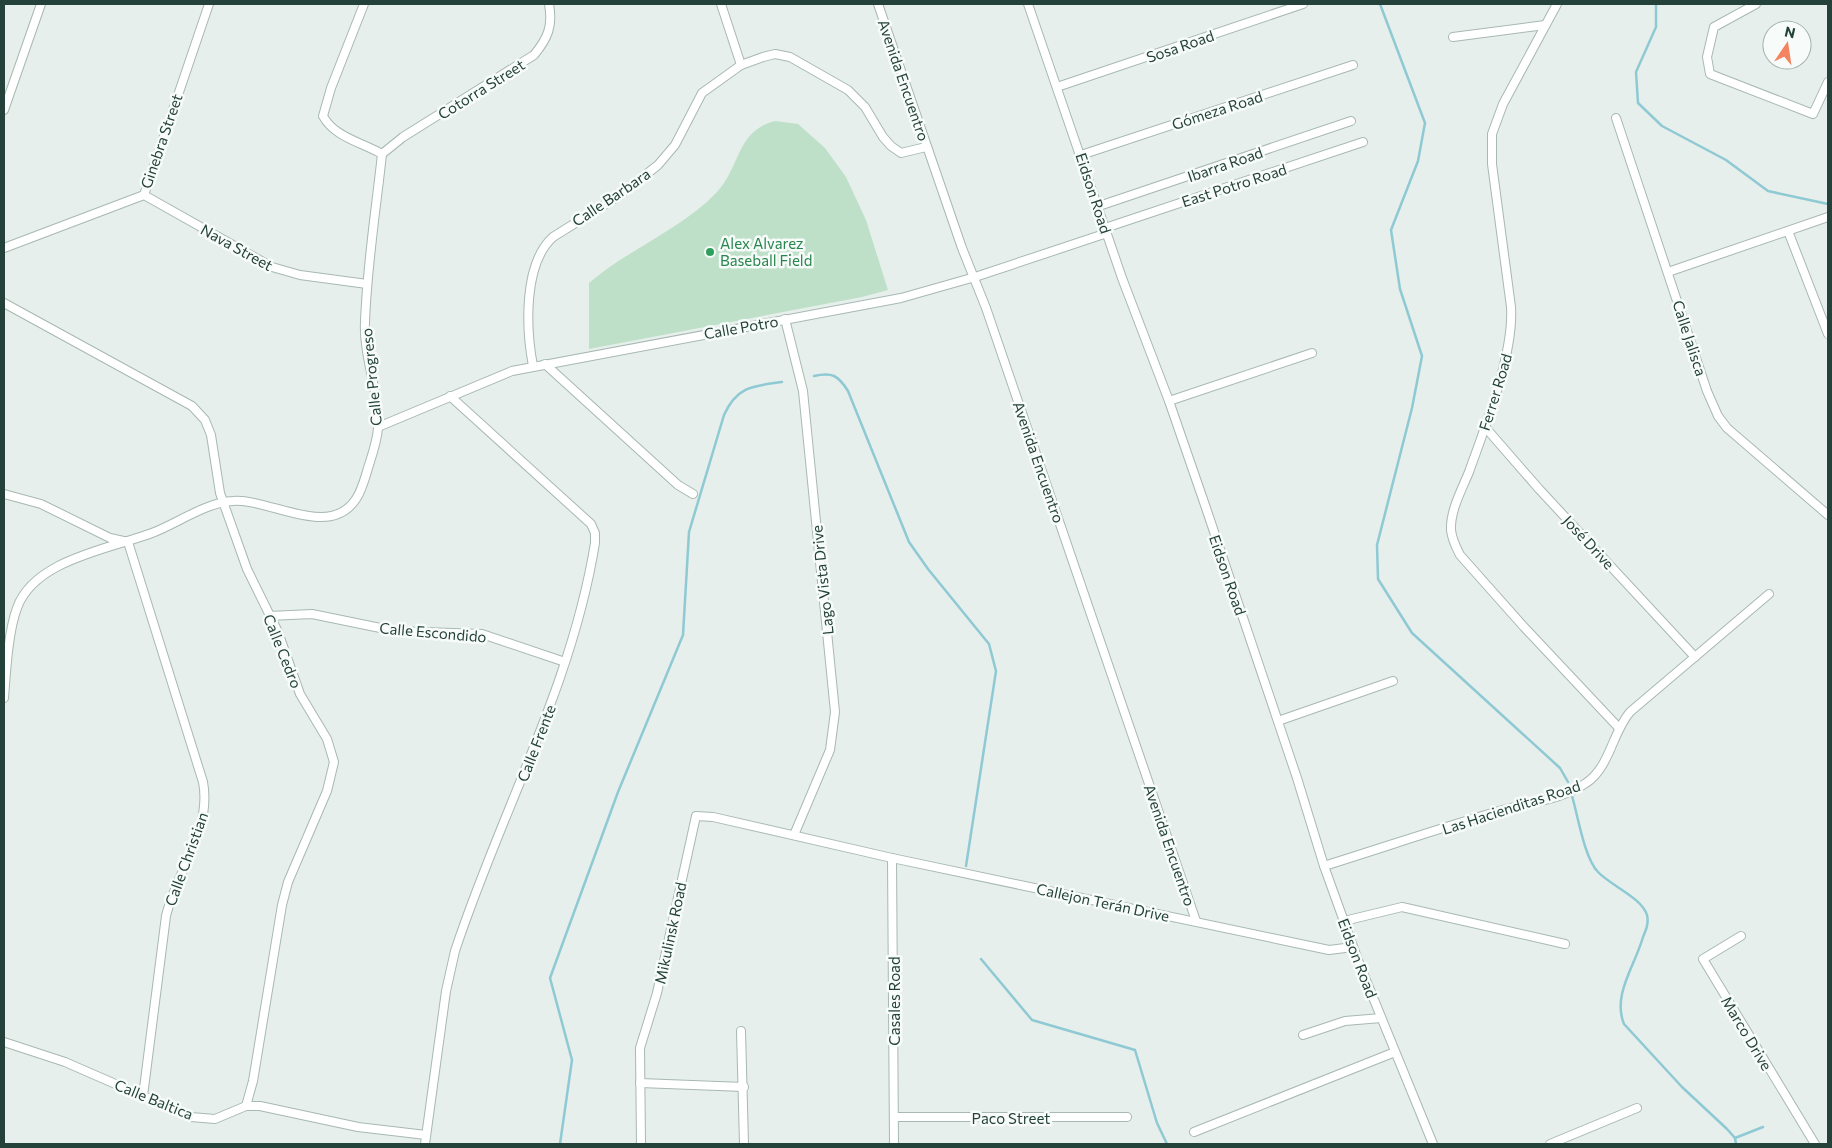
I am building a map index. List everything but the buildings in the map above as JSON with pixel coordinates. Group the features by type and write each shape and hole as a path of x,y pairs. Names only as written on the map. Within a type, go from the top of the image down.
{"street":[{"path":"4,110 41,4"},
{"name":"Ginebra Street","path":"4,248 144,195 209,4"},
{"path":"364,4 331,88 324,116 327,123 341,133 382,154"},
{"name":"Cotorra Street","path":"382,154 403,137 534,55 544,43 550,31 552,17 550,4"},
{"path":"721,4 742,66"},
{"name":"Avenida Encuentro","path":"878,4 926,147 962,248 975,277 1196,922"},
{"name":"Eidson Road","path":"1028,4 1106,230 1169,401 1278,721 1324,866 1353,947 1433,1144"},
{"name":"Sosa Road","path":"1057,87 1303,4"},
{"name":"Ferrer Road","path":"1557,4 1503,104 1492,134 1492,164 1511,307 1512,328 1485,427 1454,514 1451,529 1454,543 1460,555 1619,728"},
{"path":"1756,4 1714,27 1707,57 1710,74 1812,114 1828,82"},
{"path":"1453,37 1544,25"},
{"name":"Calle Barbara","path":"534,366 529,343 528,315 536,262 544,245 553,236 620,195 658,165 675,145 702,93 742,66 776,54 790,57 848,90 865,107 891,146 901,153 926,147"},
{"name":"Gómeza Road","path":"1081,154 1353,65"},
{"name":"Calle Jalisca","path":"1616,118 1718,416 1736,437 1828,515"},
{"name":"Ibarra Road","path":"1099,206 1351,121"},
{"name":"East Potro Road","path":"1106,230 1363,142"},
{"name":"Calle Progreso","path":"4,698 16,609 30,586 49,570 61,564 128,542 223,503 246,500 314,517 334,515 344,511 356,500 375,447 378,427 364,325 382,154"},
{"name":"Nava Street","path":"144,195 272,267 300,275 367,284"},
{"path":"1668,272 1828,218"},
{"name":"Calle Potro","path":"378,427 512,371 901,298 975,277 1106,230"},
{"path":"1788,231 1828,334"},
{"name":"Calle Cedro","path":"4,303 200,412 206,420 211,435 216,478 247,569 285,649 300,694 327,739 334,762 327,792 288,882 282,905 260,1044 246,1106"},
{"name":"Lago Vista Drive","path":"785,319 802,391 835,712 830,750 794,835"},
{"path":"1169,401 1312,353"},
{"path":"545,364 678,485 694,494"},
{"name":"Calle Frente","path":"425,1144 446,990 455,951 521,785 565,662 579,616 594,553 595,533 584,517 450,396"},
{"name":"José Drive","path":"1485,427 1539,489 1695,657"},
{"path":"4,494 41,504 110,538 128,542"},
{"name":"Calle Christian","path":"128,542 199,770 206,801 203,820 174,888 166,916 143,1096"},
{"name":"Las Hacienditas Road","path":"1324,866 1579,787 1596,774 1619,728 1630,712 1769,594"},
{"name":"Calle Escondido","path":"269,616 312,614 395,631 482,634 565,662"},
{"path":"1278,721 1393,681"},
{"name":"Callejon Terán Drive","path":"696,816 713,817 892,858 1329,950 1353,947"},
{"name":"Mikulinsk Road","path":"641,1144 640,1048 657,993 696,816"},
{"name":"Casales Road","path":"892,858 894,1144"},
{"path":"1344,921 1402,907 1565,944"},
{"name":"Marco Drive","path":"1741,936 1703,959 1815,1144"},
{"path":"1303,1035 1345,1021 1381,1018"},
{"path":"741,1031 744,1087 744,1144"},
{"name":"Calle Baltica","path":"4,1042 65,1062 191,1117 215,1119 246,1106 269,1108 358,1127 426,1135"},
{"path":"1194,1132 1395,1052"},
{"path":"640,1083 744,1087"},
{"path":"1550,1144 1637,1108"},
{"name":"Paco Street","path":"894,1118 1127,1117"}],"green space":[{"path":"775,121 798,124 825,148 846,177 866,220 888,290 862,297 589,349 589,283 620,260 671,229 703,205 725,182 746,141 762,126"}],"waterway":[{"path":"1380,4 1425,123 1418,161 1391,230 1400,289 1422,356 1412,408 1377,545 1378,579 1412,633 1560,768 1568,782"},
{"path":"1656,4 1656,27 1636,72 1638,103 1662,126 1726,160 1768,191 1828,204"},
{"path":"814,376 826,374 834,376 841,381 848,391 909,542 928,569 989,644 996,671 966,866"},
{"path":"560,1144 572,1060 550,978 618,792 683,635 689,532 724,415 734,398 747,389 782,382"},
{"path":"1572,796 1585,847 1593,865 1603,877 1639,903 1647,915 1646,929 1623,991 1621,1013 1624,1024 1682,1087 1727,1129 1735,1138 1736,1144"},
{"path":"981,959 1032,1020 1135,1050 1157,1123 1167,1144"},
{"path":"1735,1138 1763,1127"}],"place":[{"name":"Alex Alvarez Baseball Field","path":"710,252"}]}
